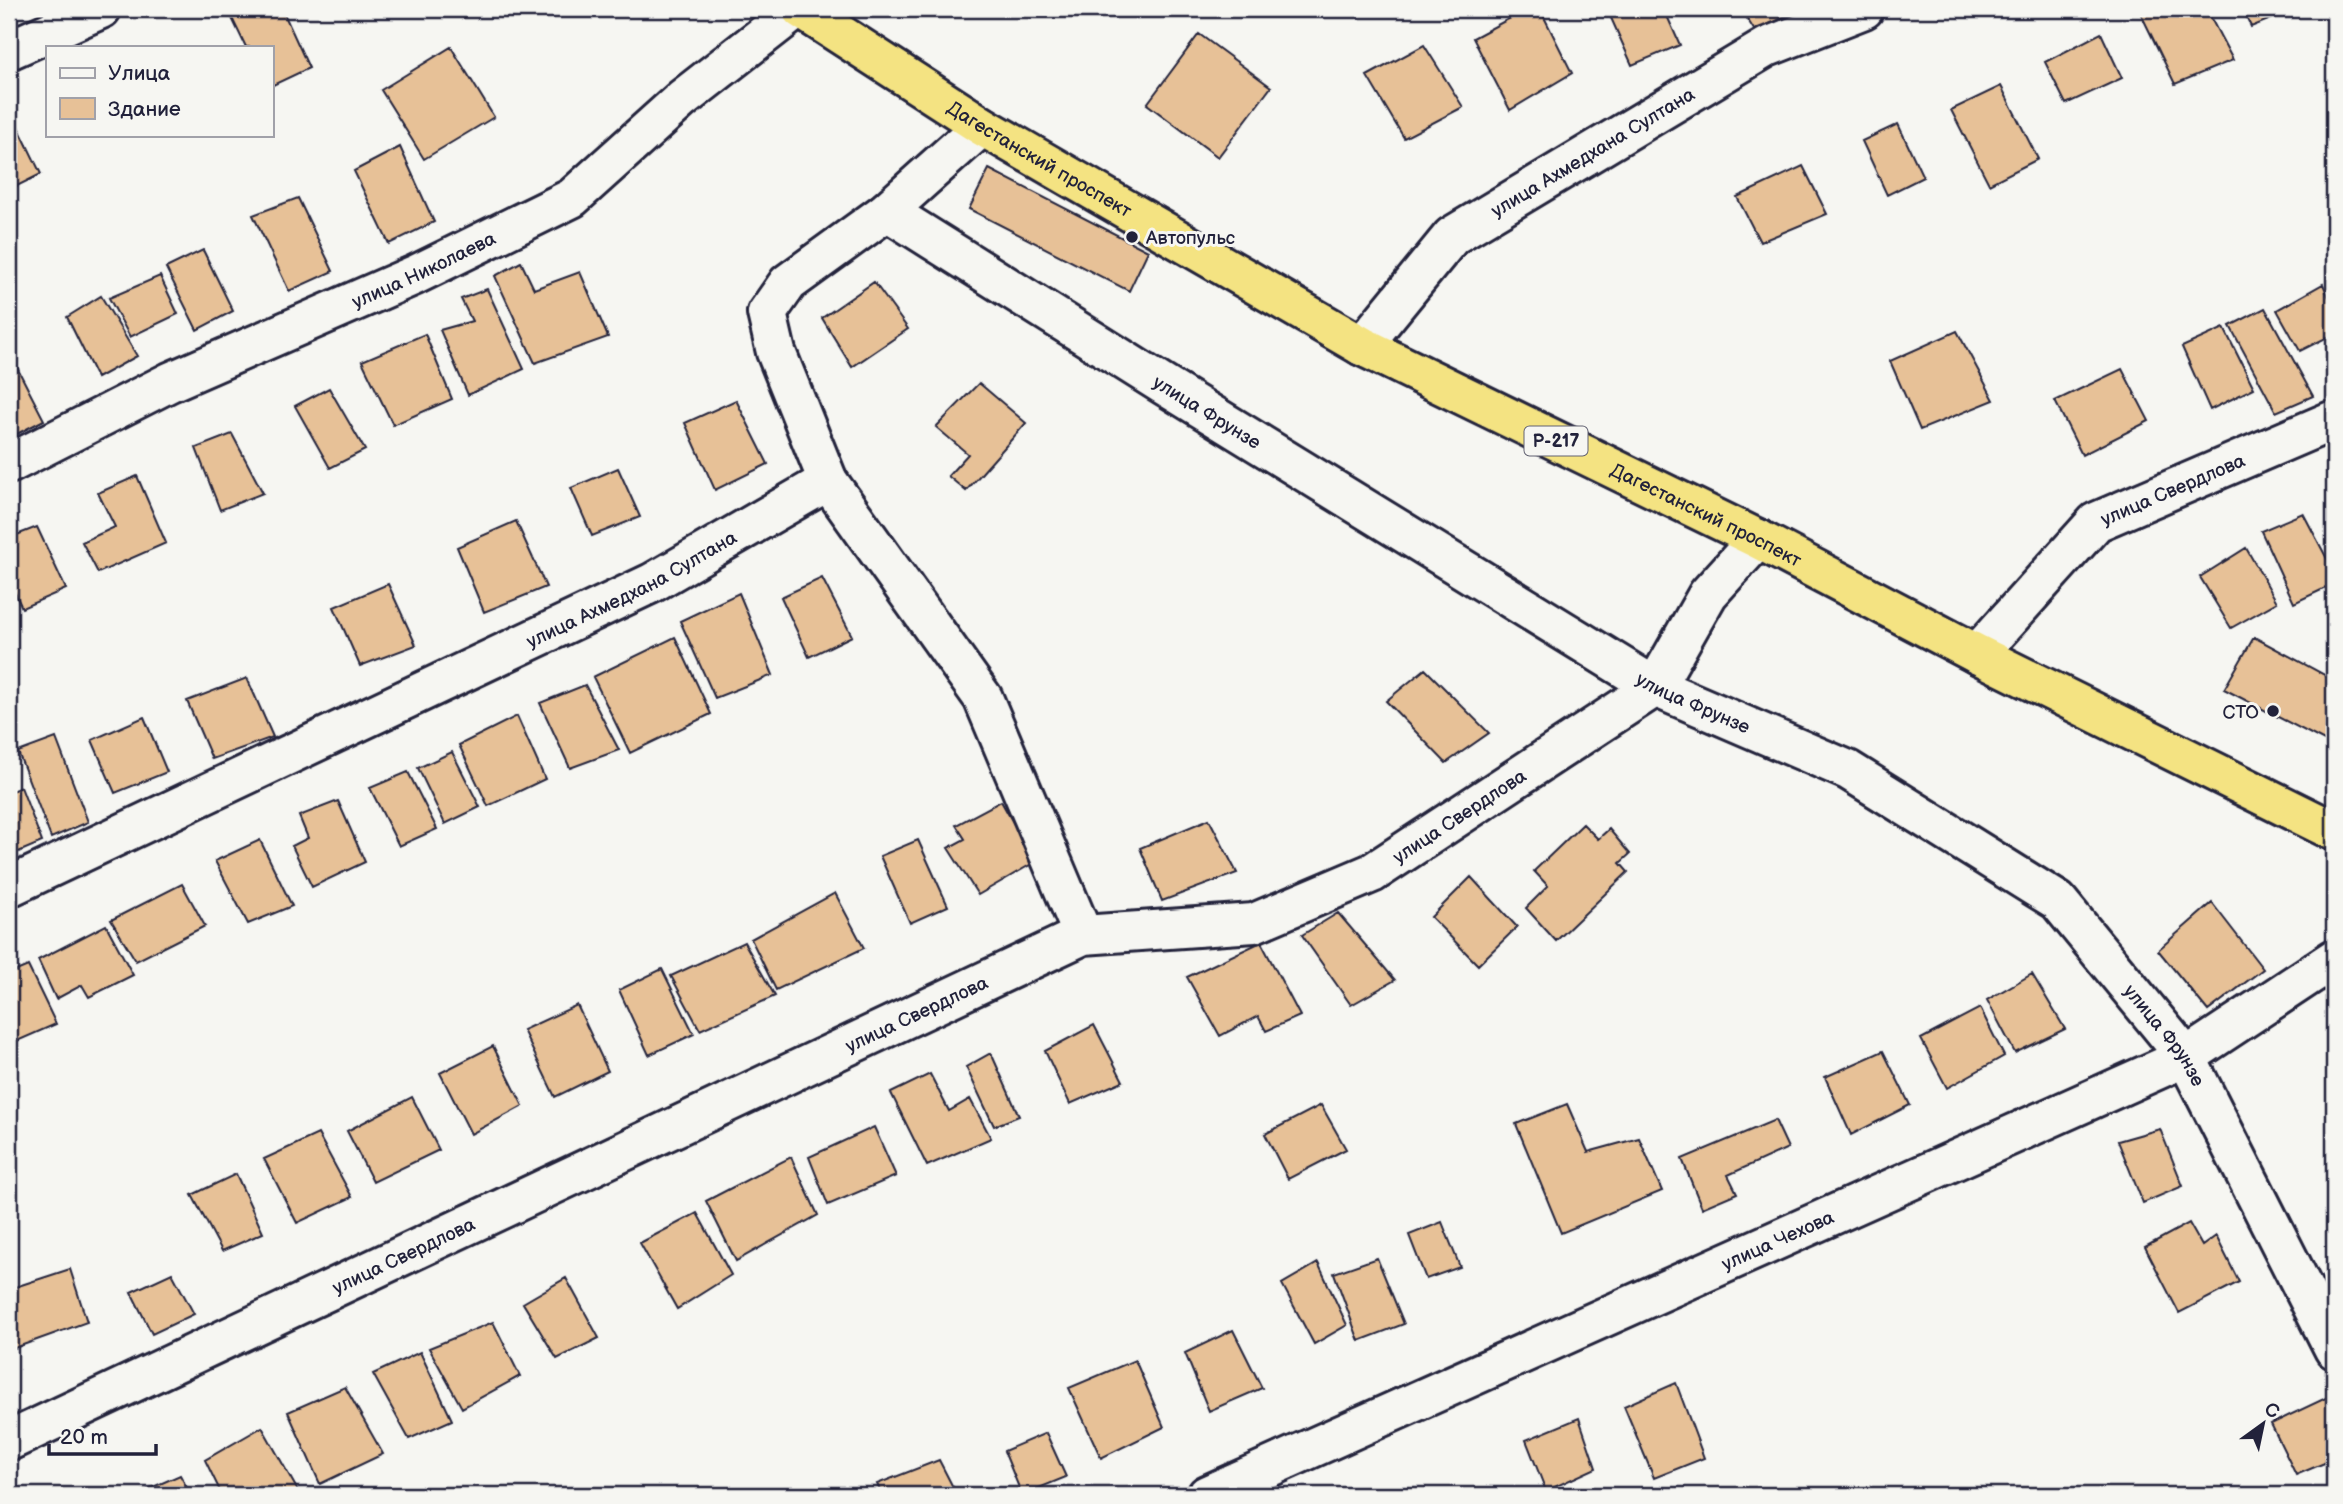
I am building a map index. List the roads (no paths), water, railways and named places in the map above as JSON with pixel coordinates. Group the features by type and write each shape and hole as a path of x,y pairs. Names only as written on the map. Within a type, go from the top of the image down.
{"highway":[{"name":"Дагестанский проспект","path":"799,9 982,126 1362,346 1758,539 1977,654 2334,831"}],"street":[{"path":"9,50 101,9"},
{"name":"улица Николаева","path":"9,464 170,382 415,275 572,198 682,99 799,9"},
{"name":"улица Ахмедхана Султана","path":"1362,346 1452,236 1767,47 1864,9"},
{"path":"982,126 887,211 788,283 767,313 776,352 828,481 983,698 1083,935"},
{"name":"улица Фрунзе","path":"887,211 1150,377 1655,687 1848,770 2058,901 2186,1057 2334,1349"},
{"name":"улица Свердлова","path":"1977,654 2096,522 2334,420"},
{"name":"улица Ахмедхана Султана","path":"9,887 652,583 828,481"},
{"name":"улица Свердлова","path":"9,1441 1083,935 1254,923 1372,873 1655,687 1708,594 1758,539"},
{"name":"улица Чехова","path":"1207,1495 2186,1057 2334,959"}],"place":[{"name":"Автопульс","path":"1132,237"},
{"name":"СТО","path":"2273,711"}]}
